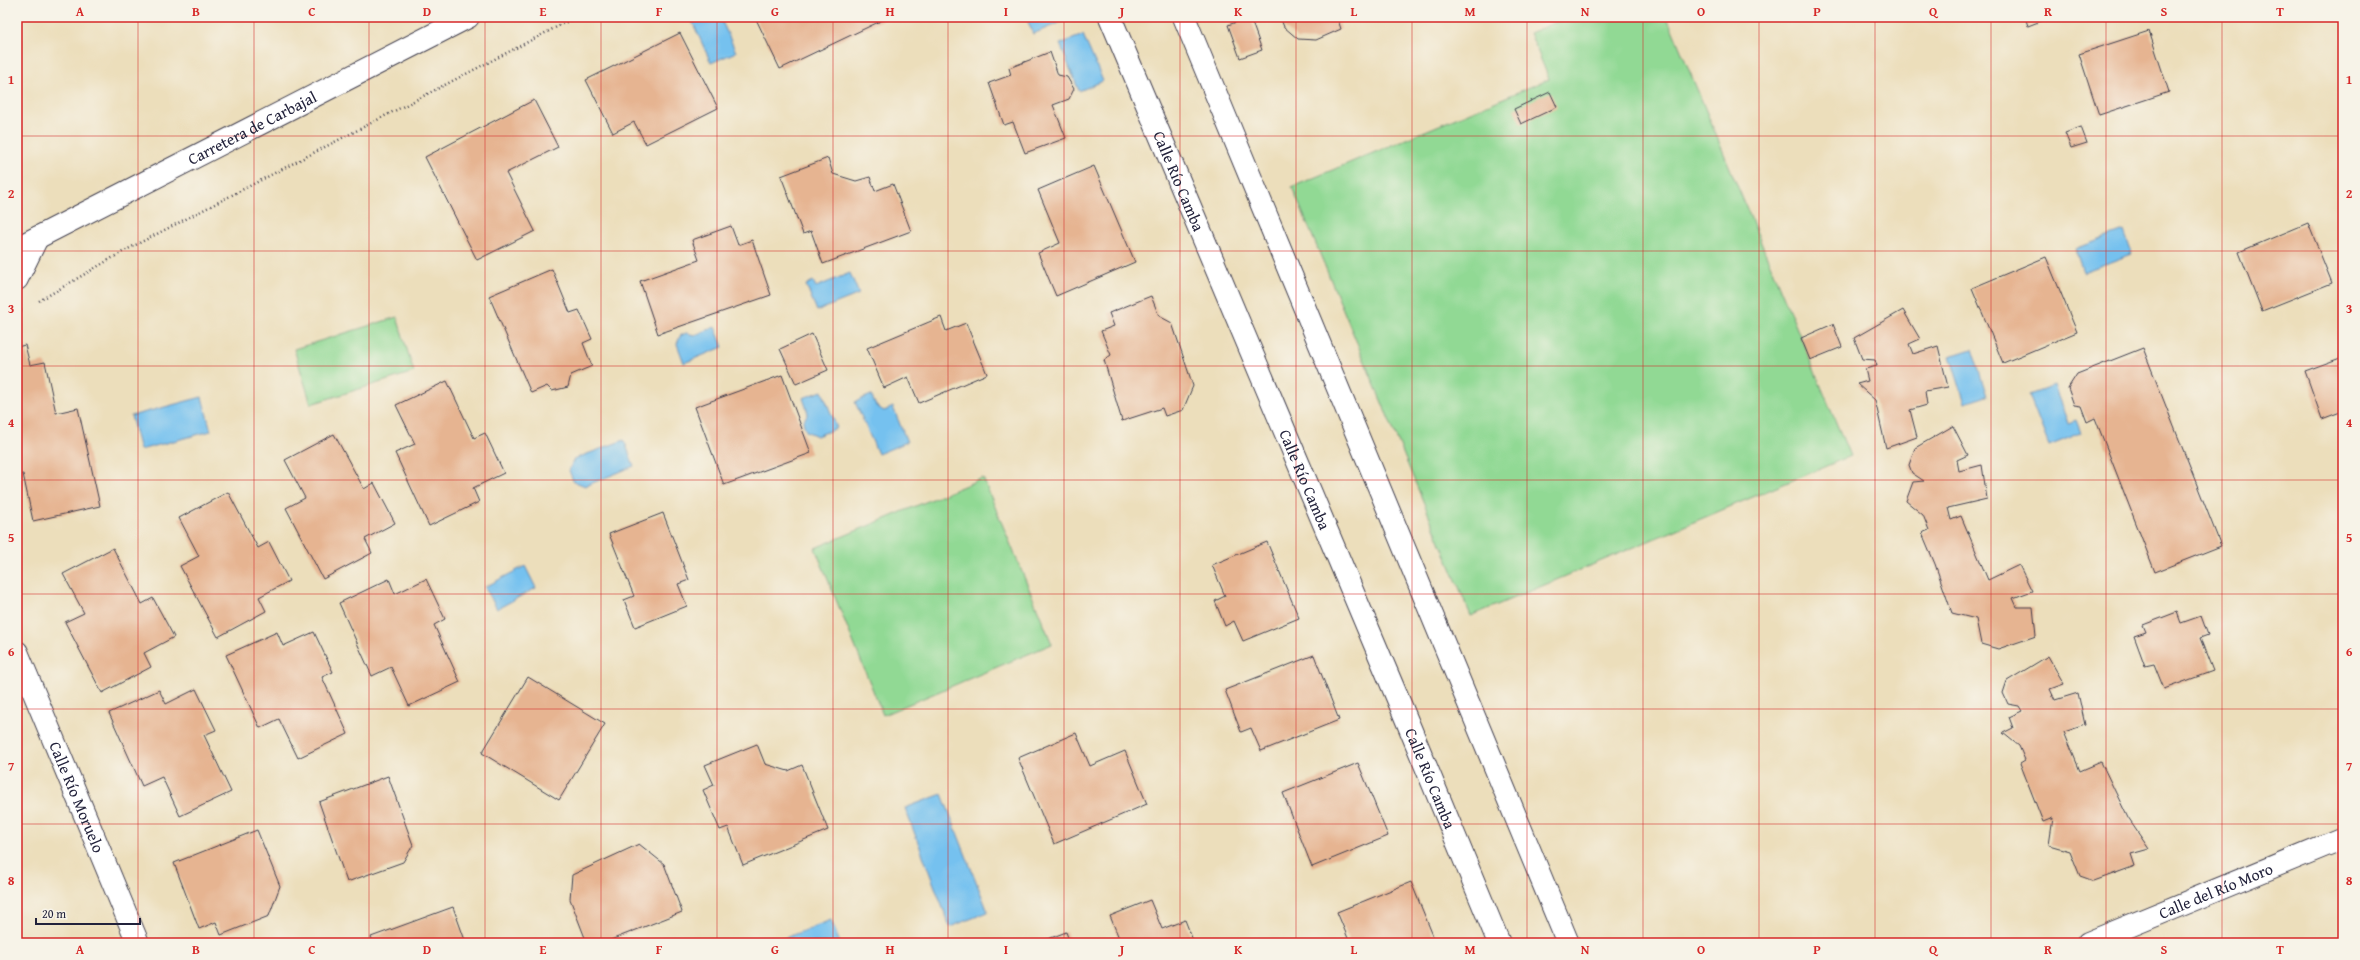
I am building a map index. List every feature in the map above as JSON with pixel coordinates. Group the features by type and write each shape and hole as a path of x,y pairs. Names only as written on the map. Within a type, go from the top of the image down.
{"street":[{"name":"Carretera de Carbajal","path":"17,248 468,17"},
{"name":"Calle Río Camba","path":"1110,17 1394,689 1499,943"},
{"path":"1184,17 1568,943"},
{"path":"17,279 37,238"},
{"name":"Calle Río Moruelo","path":"17,652 138,943"},
{"name":"Calle del Río Moro","path":"2088,943 2343,838"}],"path":[{"path":"36,302 124,251 576,17"},
{"path":"17,312 29,306"}],"green space":[{"path":"1568,17 1667,17 1850,456 1471,616 1292,187 1549,79 1530,33"},
{"path":"397,317 414,372 311,404 294,349"},
{"path":"983,478 1052,644 883,715 815,548"}],"water":[{"path":"702,17 720,17 736,52 711,63 692,21"},
{"path":"1026,17 1073,17 1033,34"},
{"path":"1083,35 1103,81 1079,91 1060,44"},
{"path":"2124,231 2132,254 2083,272 2075,249"},
{"path":"850,273 859,294 817,311 806,285 813,281 816,287"},
{"path":"715,327 723,347 684,363 677,344 680,336 686,333 695,335"},
{"path":"1972,349 1987,396 1965,403 1950,356"},
{"path":"2054,386 2068,423 2076,420 2081,433 2049,446 2029,395"},
{"path":"822,391 837,428 817,436 806,431 803,422 808,413 803,398"},
{"path":"871,395 876,406 884,411 893,407 907,442 878,454 855,402"},
{"path":"202,397 211,431 140,450 131,416"},
{"path":"624,440 634,466 585,486 573,481 569,470 574,459"},
{"path":"525,566 536,588 497,609 485,587"},
{"path":"942,794 988,912 950,927 905,808"},
{"path":"831,920 840,943 772,943"}],"building":[{"path":"755,17 889,17 780,69"},
{"path":"1250,17 1262,50 1240,58 1228,25"},
{"path":"1280,17 1337,17 1341,29 1316,40 1298,39 1284,27"},
{"path":"2025,17 2051,17 2028,26"},
{"path":"2149,31 2169,92 2099,115 2079,54"},
{"path":"680,33 718,108 646,144 634,122 613,133 586,80"},
{"path":"1050,52 1058,75 1067,77 1074,89 1069,99 1053,105 1066,138 1025,153 1013,122 1004,125 989,83 1011,75 1009,68"},
{"path":"1550,92 1557,107 1521,124 1514,109"},
{"path":"534,100 558,147 506,173 535,231 477,260 425,157"},
{"path":"2081,127 2087,143 2071,148 2065,133"},
{"path":"828,158 833,174 856,181 870,177 875,191 893,184 911,231 823,264 811,231 803,234 781,176"},
{"path":"1094,166 1135,262 1056,296 1038,253 1060,243 1038,190"},
{"path":"2308,223 2332,283 2262,311 2239,252"},
{"path":"731,226 738,245 752,240 771,295 658,334 640,281 699,260 692,240"},
{"path":"2046,257 2077,332 2003,363 1972,288"},
{"path":"552,269 570,313 579,310 592,339 583,343 592,366 571,375 568,387 552,391 547,386 531,393 489,296"},
{"path":"1151,296 1159,316 1172,323 1193,386 1183,410 1165,416 1162,408 1122,421 1104,360 1111,355 1101,331 1114,326 1109,313"},
{"path":"1903,310 1920,339 1909,344 1913,354 1938,346 1948,387 1925,391 1927,405 1910,410 1917,437 1886,448 1875,400 1857,384 1868,381 1865,369 1877,366 1875,360 1862,359 1854,338"},
{"path":"941,317 946,331 966,323 987,374 919,403 908,377 884,388 867,348"},
{"path":"1833,324 1842,347 1810,360 1801,338"},
{"path":"812,334 828,370 796,384 780,349"},
{"path":"25,345 30,365 45,362 56,413 78,408 100,506 33,521 23,474 17,475 17,347"},
{"path":"2143,348 2221,546 2155,572 2095,418 2087,422 2081,406 2074,405 2068,388 2077,374"},
{"path":"2343,357 2343,411 2322,419 2305,371"},
{"path":"782,375 811,453 724,485 695,407"},
{"path":"447,381 474,438 485,433 504,473 473,488 479,502 429,526 395,453 415,444 396,405"},
{"path":"1953,426 1968,455 1957,460 1959,471 1982,465 1987,499 1948,508 1951,520 1961,516 1988,580 2019,565 2032,591 2013,598 2017,607 2033,607 2036,636 1998,649 1981,644 1976,619 1952,613 1935,564 1922,533 1929,530 1923,515 1906,501 1913,482 1924,481 1912,473 1909,465 1915,448"},
{"path":"334,434 364,489 374,483 395,523 365,539 372,553 323,579 286,508 305,498 285,460"},
{"path":"228,492 258,548 269,542 289,581 259,597 266,611 218,637 180,566 199,556 179,518"},
{"path":"663,513 689,580 678,584 687,606 635,627 624,600 634,596 609,534"},
{"path":"1267,542 1299,618 1243,641 1234,621 1225,626 1215,601 1225,596 1212,565"},
{"path":"113,548 142,604 153,598 174,637 144,653 151,667 102,693 65,622 84,613 63,574"},
{"path":"389,579 395,594 426,579 445,619 434,625 460,682 409,706 391,667 372,676 339,603"},
{"path":"2177,612 2181,623 2201,616 2208,635 2200,638 2213,671 2164,689 2154,664 2145,666 2134,636 2146,632 2143,625"},
{"path":"277,632 283,646 314,632 333,672 322,677 348,734 298,758 279,719 260,728 226,655"},
{"path":"1314,655 1339,720 1261,751 1251,728 1241,732 1225,690"},
{"path":"2048,656 2064,684 2050,689 2055,700 2078,693 2085,725 2064,732 2080,771 2101,762 2128,818 2149,849 2131,854 2135,866 2094,881 2080,876 2070,851 2049,845 2053,818 2043,822 2020,763 2025,760 2019,746 2003,733 2013,728 2009,717 2022,711 2019,706 2008,704 2003,693 2007,681"},
{"path":"528,677 605,724 559,800 482,753"},
{"path":"196,689 216,730 204,735 231,792 180,816 162,777 142,786 109,713 159,690 166,704"},
{"path":"1076,733 1090,766 1125,751 1147,804 1054,844 1018,758"},
{"path":"757,744 765,764 788,771 802,765 828,830 743,865 728,827 720,830 703,790 714,785 705,765"},
{"path":"1358,763 1388,836 1312,867 1283,793"},
{"path":"388,776 413,845 403,862 347,882 319,802"},
{"path":"257,830 280,886 269,916 221,935 216,922 199,929 174,863"},
{"path":"639,844 664,864 682,912 603,943 587,943 570,899 572,875"},
{"path":"1411,882 1436,943 1350,943 1337,912"},
{"path":"1150,900 1162,929 1185,920 1194,943 1121,943 1110,916"},
{"path":"453,907 466,943 374,943 371,937"},
{"path":"1066,932 1070,943 1038,943"}]}
